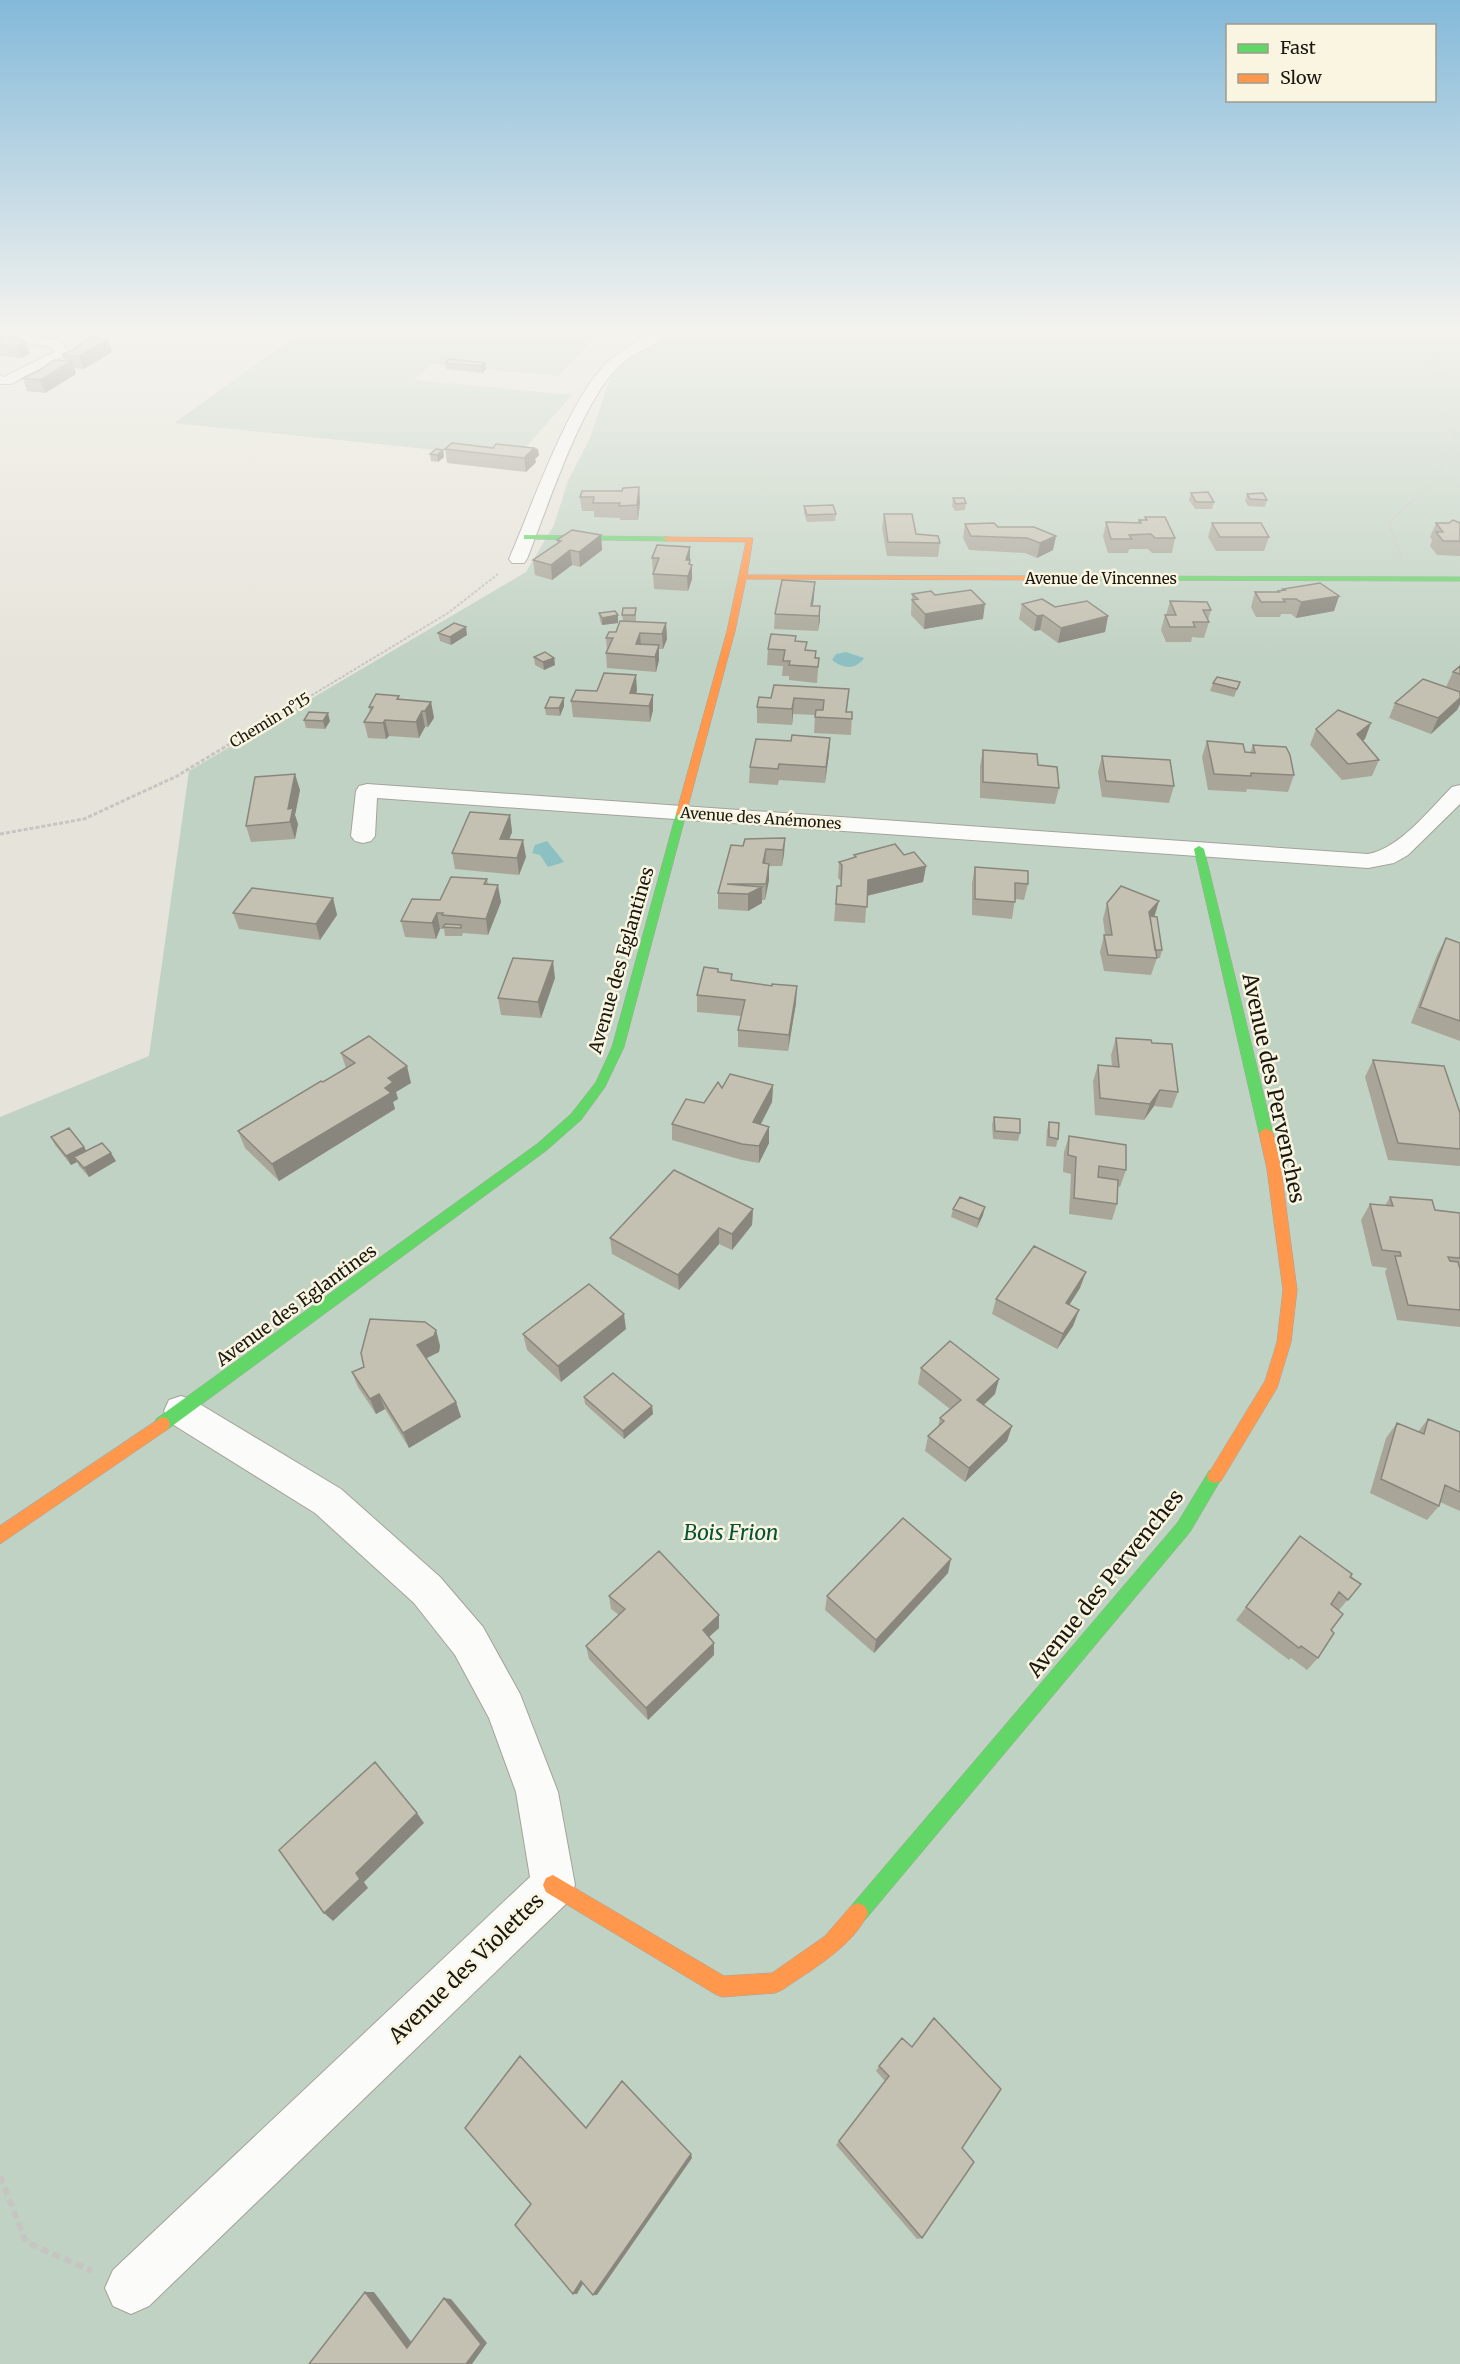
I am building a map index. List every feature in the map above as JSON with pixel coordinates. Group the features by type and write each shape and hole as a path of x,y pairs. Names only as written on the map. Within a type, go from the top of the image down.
{"street":[{"path":"518,558 568,439"},
{"name":"Avenue des Eglantines","path":"0,1536 181,1412 500,1179 576,1117 601,1084 618,1047 731,631 750,540 527,537"},
{"name":"Avenue de Vincennes","path":"742,578 1460,579"},
{"name":"Avenue des Anémones","path":"363,836 367,791 1199,849"},
{"path":"1199,849 1368,861 1386,858 1400,850 1460,792"},
{"name":"Avenue des Pervenches","path":"554,1885 722,1987 775,1983 832,1944 1184,1527 1272,1383 1284,1342 1290,1290 1274,1169 1199,849"},
{"name":"Avenue des Violettes","path":"131,2288 554,1885 537,1792 506,1708 469,1641 427,1590 328,1501 181,1412"}],"path":[{"path":"1409,579 1389,522 1435,480 1455,439"},
{"name":"Chemin n°15","path":"0,834 84,819 177,776 448,613 518,558"},
{"path":"0,2176 26,2242 131,2288"}],"green space":[{"path":"333,439 533,439 516,458"},
{"name":"Bois Frion","path":"589,439 1460,439 1460,2364 0,2364 0,1117 149,1056 189,771 526,572 554,525 568,481"}],"water":[{"path":"846,652 864,658 857,665 848,667 832,660 836,654"},
{"path":"547,841 564,862 548,867 540,855 532,853 535,845"}],"building":[{"path":"452,443 493,448 496,444 534,448 524,458 445,449"},
{"path":"436,449 443,450 437,455 430,454"},
{"path":"639,487 637,505 619,506 620,503 593,503 594,497 580,497 582,491 622,491 623,488"},
{"path":"1208,492 1214,502 1196,502 1191,493"},
{"path":"1263,493 1267,500 1250,499 1247,494"},
{"path":"953,498 964,498 966,503 956,504"},
{"path":"833,505 836,514 807,515 804,506"},
{"path":"884,514 912,514 916,534 938,536 940,543 888,542"},
{"path":"1145,517 1165,517 1175,538 1155,538 1151,534 1129,535 1132,539 1111,539 1106,522 1141,523 1139,520 1147,520"},
{"path":"1453,520 1460,523 1460,541 1443,541 1436,532 1443,532 1436,523 1449,523"},
{"path":"994,523 998,527 1034,527 1056,536 1040,543 1027,538 971,536 965,524"},
{"path":"1212,523 1261,523 1269,537 1220,537"},
{"path":"572,530 601,535 579,552 570,550 551,565 533,560 561,541 557,540"},
{"path":"657,545 690,547 686,560 690,560 689,564 692,565 688,576 653,574 659,558 652,558"},
{"path":"782,580 815,582 811,606 820,606 819,616 775,614"},
{"path":"1320,583 1339,596 1301,602 1296,599 1283,599 1285,602 1261,602 1255,592 1279,592 1285,590 1283,589"},
{"path":"971,590 985,604 925,614 912,600 918,599 912,594 931,591 935,595"},
{"path":"1042,599 1055,607 1087,601 1108,616 1061,628 1043,615 1037,616 1022,604"},
{"path":"1170,601 1207,602 1211,610 1203,610 1209,622 1193,622 1195,627 1170,627 1165,615 1176,615"},
{"path":"623,608 636,608 635,615 622,615"},
{"path":"615,611 618,615 602,618 599,613"},
{"path":"620,621 666,623 662,634 640,633 636,644 659,645 655,657 606,653 613,638 606,638 609,632 616,632"},
{"path":"454,623 466,627 450,637 438,633"},
{"path":"771,634 796,636 795,641 807,642 805,650 816,651 815,658 819,658 818,667 789,665 790,661 783,661 785,650 768,649"},
{"path":"545,652 554,658 543,662 534,657"},
{"path":"1460,666 1460,674 1453,672"},
{"path":"604,673 636,675 630,693 653,695 649,706 571,701 576,690 597,691"},
{"path":"1217,677 1240,682 1237,689 1213,683"},
{"path":"1423,679 1460,692 1460,698 1438,718 1395,703"},
{"path":"774,685 849,689 846,712 852,712 852,719 815,717 816,710 823,710 824,700 794,698 792,709 757,707 759,697 771,698"},
{"path":"376,694 399,696 397,699 431,702 416,722 385,720 383,723 364,722 373,707 369,707"},
{"path":"550,697 564,698 559,708 545,708"},
{"path":"1338,710 1371,723 1357,734 1379,760 1348,764 1316,729"},
{"path":"309,712 328,713 323,721 304,720"},
{"path":"792,735 830,738 826,767 779,764 778,769 750,767 756,739 791,741"},
{"path":"1207,741 1243,744 1245,752 1255,753 1253,745 1286,747 1294,775 1214,774"},
{"path":"983,750 1037,754 1038,765 1057,767 1059,788 983,782"},
{"path":"1102,756 1170,760 1174,786 1106,781"},
{"path":"295,774 288,809 293,808 290,822 246,826 255,777"},
{"path":"470,812 510,815 500,839 523,840 517,858 452,853"},
{"path":"785,838 783,850 766,849 763,863 769,864 766,884 727,884 762,887 748,894 718,893 731,845 743,846 745,839"},
{"path":"895,844 904,855 914,852 926,866 868,880 867,907 836,904 837,886 841,886 842,865 839,862 856,857 854,855"},
{"path":"975,867 1028,871 1028,884 1015,883 1015,902 975,899"},
{"path":"451,877 487,879 484,884 498,885 486,919 437,913 432,923 401,921 412,899 440,900"},
{"path":"1121,886 1159,901 1149,912 1157,958 1108,955 1104,935 1112,935 1107,903"},
{"path":"252,888 333,898 316,924 233,913"},
{"path":"1150,916 1157,917 1162,950 1155,950"},
{"path":"445,924 461,925 461,928 443,927"},
{"path":"1446,938 1460,943 1460,1021 1420,1007"},
{"path":"513,958 553,961 538,1002 498,998"},
{"path":"704,967 732,974 731,980 772,986 772,984 797,986 789,1035 738,1030 745,1000 697,995"},
{"path":"369,1036 407,1066 388,1078 393,1082 385,1088 391,1093 272,1164 238,1131 355,1063 341,1053"},
{"path":"1116,1038 1172,1044 1178,1092 1160,1090 1150,1104 1100,1098 1098,1065 1119,1067"},
{"path":"1373,1060 1444,1066 1460,1113 1460,1149 1398,1143"},
{"path":"730,1074 773,1085 753,1122 769,1127 759,1146 742,1144 672,1124 686,1099 704,1103 718,1082 722,1088"},
{"path":"994,1117 1020,1119 1020,1133 995,1131"},
{"path":"1049,1122 1059,1123 1058,1139 1049,1137"},
{"path":"69,1128 84,1147 66,1156 51,1137"},
{"path":"1069,1136 1126,1145 1126,1170 1099,1166 1098,1177 1118,1180 1117,1204 1074,1198 1076,1157 1068,1155"},
{"path":"102,1143 111,1153 84,1168 74,1157"},
{"path":"674,1170 753,1209 732,1234 719,1228 678,1275 610,1238"},
{"path":"960,1197 985,1207 979,1219 953,1209"},
{"path":"1390,1197 1432,1200 1435,1210 1460,1213 1460,1258 1448,1257 1450,1261 1458,1262 1460,1269 1460,1310 1408,1305 1395,1256 1401,1256 1400,1252 1382,1250 1370,1204 1393,1206"},
{"path":"1034,1246 1086,1272 1066,1303 1079,1310 1063,1334 996,1299"},
{"path":"589,1284 624,1314 558,1366 523,1334"},
{"path":"370,1319 425,1322 436,1330 434,1336 417,1345 456,1402 403,1433 379,1394 370,1399 352,1372 364,1367 361,1353"},
{"path":"950,1341 999,1379 977,1400 1012,1426 969,1468 928,1436 944,1421 940,1418 961,1400 921,1368"},
{"path":"613,1373 652,1406 623,1431 584,1397"},
{"path":"1428,1419 1460,1432 1460,1492 1445,1485 1439,1506 1381,1479 1397,1423 1424,1434"},
{"path":"903,1518 951,1559 876,1640 827,1596"},
{"path":"1300,1536 1352,1574 1350,1577 1361,1584 1348,1600 1339,1592 1331,1604 1343,1614 1331,1630 1334,1633 1318,1658 1301,1646 1299,1648 1246,1607"},
{"path":"659,1551 719,1615 703,1630 714,1643 646,1708 586,1646 625,1609 609,1596"},
{"path":"375,1762 417,1813 356,1873 360,1879 324,1913 279,1850"},
{"path":"934,2018 1001,2089 962,2148 974,2162 922,2238 839,2141 889,2076 879,2066 902,2038 912,2047"},
{"path":"520,2056 586,2128 622,2081 691,2154 593,2295 581,2281 573,2294 515,2225 531,2204 465,2128"},
{"path":"365,2292 407,2348 444,2298 481,2344 466,2364 309,2364"}],"traffic: fast":[{"path":"527,537 668,539"},
{"path":"1053,578 1460,579"},
{"path":"162,1424 542,1147 576,1117 601,1084 618,1047 681,814"},
{"path":"1199,849 1266,1133"},
{"path":"858,1913 1184,1527 1215,1476"}],"traffic: slow":[{"path":"668,539 750,540 731,631 681,814"},
{"path":"742,577 1053,578"},
{"path":"1215,1476 1272,1383 1284,1342 1290,1290 1274,1169 1266,1133"},
{"path":"0,1536 162,1424"},
{"path":"553,1885 722,1987 775,1983 832,1943 858,1913"}]}
